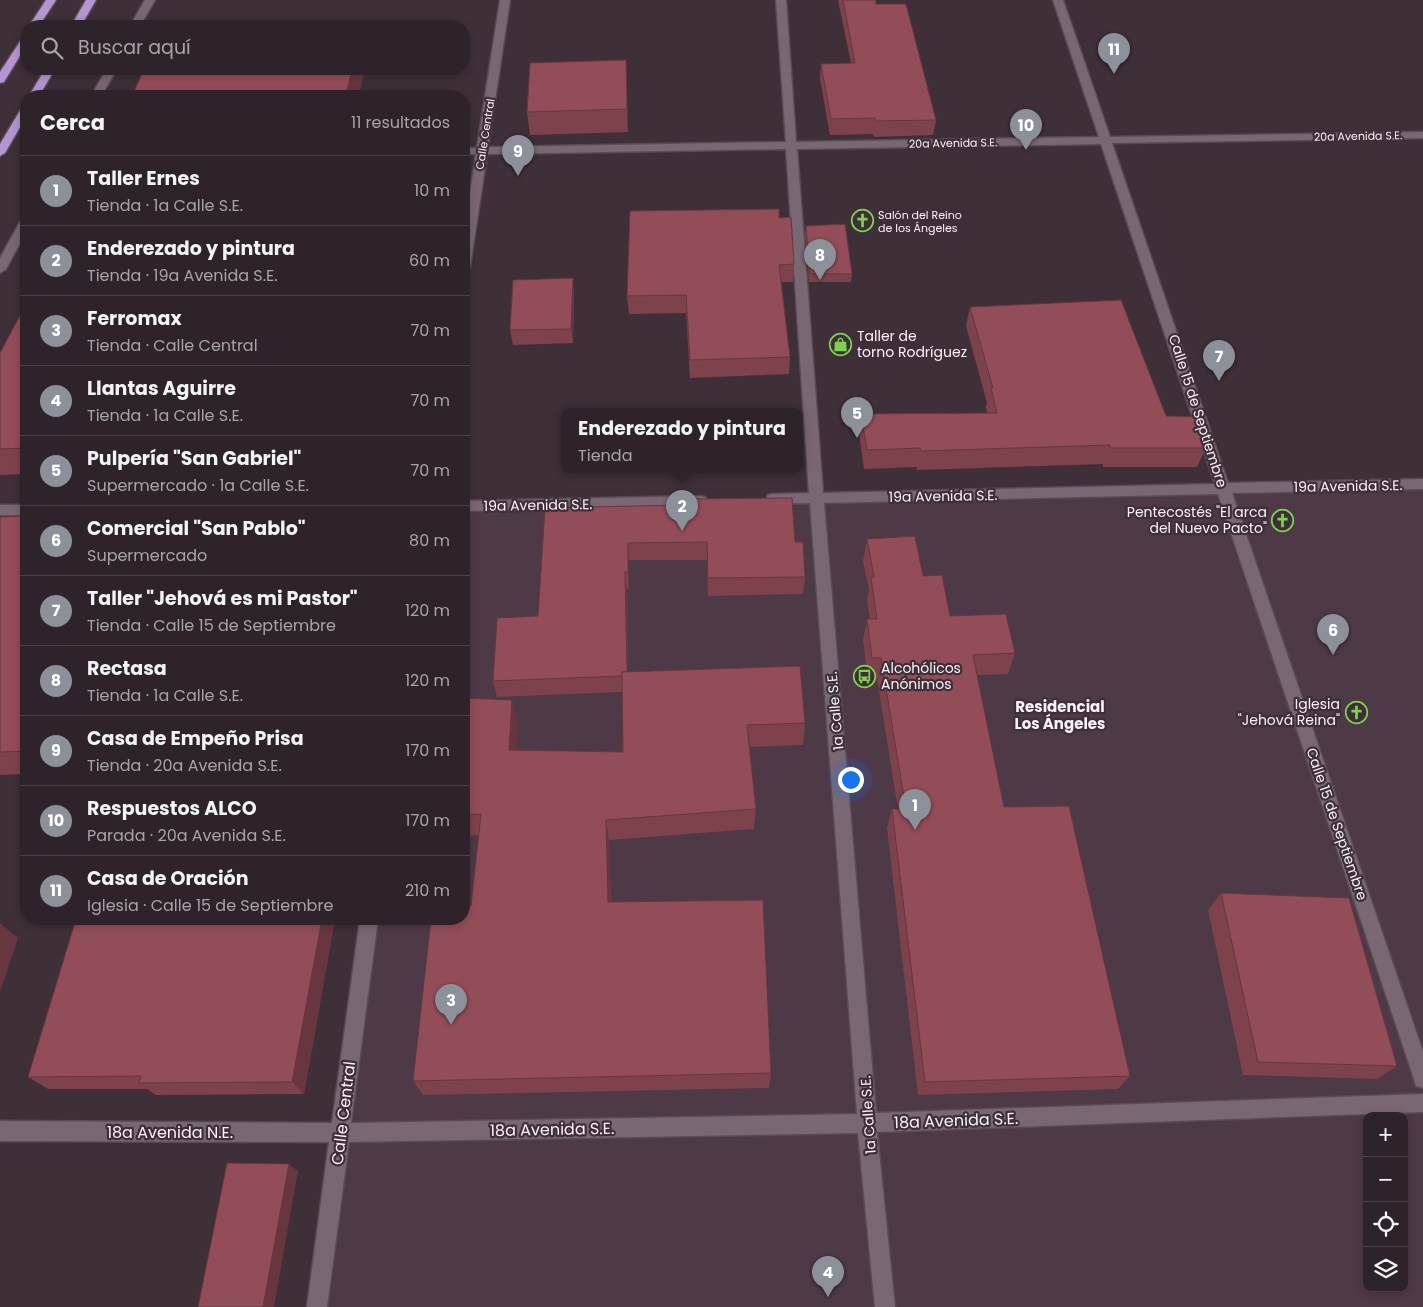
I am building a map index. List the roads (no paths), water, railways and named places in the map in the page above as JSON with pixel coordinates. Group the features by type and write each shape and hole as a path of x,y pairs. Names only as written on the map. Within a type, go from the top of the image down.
{"highway":[{"path":"38,20 51,0"},
{"path":"79,20 91,0"},
{"path":"0,80 20,48"},
{"path":"38,90 46,75"},
{"path":"0,153 20,119"}],"street":[{"path":"138,20 150,0"},
{"name":"Calle Central","path":"470,230 505,0"},
{"name":"1a Calle S.E.","path":"781,0 817,498 868,1123 885,1307"},
{"name":"Calle 15 de Septiembre","path":"1058,0 1107,140 1423,1079"},
{"path":"100,90 108,75"},
{"name":"20a Avenida S.E.","path":"470,151 1423,135"},
{"path":"0,269 20,233"},
{"name":"19a Avenida S.E.","path":"758,500 1423,484"},
{"name":"19a Avenida S.E.","path":"470,506 719,501"},
{"path":"0,510 20,510"},
{"name":"Calle Central","path":"317,1307 368,925"},
{"name":"18a Avenida S.E.","path":"340,1133 868,1123 1423,1103"},
{"name":"18a Avenida N.E.","path":"0,1131 340,1133"}],"place":[{"name":"Casa de Oración","path":"1114,74"},
{"name":"Respuestos ALCO","path":"1026,150"},
{"name":"Casa de Empeño Prisa","path":"518,176"},
{"name":"Salón del Reino de los Ángeles","path":"862,221"},
{"name":"Rectasa","path":"820,280"},
{"name":"Taller de torno Rodríguez","path":"841,344"},
{"name":"Taller \"Jehová es mi Pastor\"","path":"1219,381"},
{"name":"Pulpería \"San Gabriel\"","path":"857,438"},
{"name":"Pentecostés \"El arca del Nuevo Pacto\"","path":"1283,520"},
{"name":"Enderezado y pintura","path":"682,531"},
{"name":"Comercial \"San Pablo\"","path":"1333,655"},
{"name":"Alcohólicos Anónimos","path":"865,676"},
{"name":"Iglesia \"Jehová Reina\"","path":"1356,712"},
{"name":"Taller Ernes","path":"915,830"},
{"name":"Ferromax","path":"451,1025"},
{"name":"Llantas Aguirre","path":"828,1297"}],"district":[{"name":"Residencial Los Ángeles","path":"1060,716"}]}
